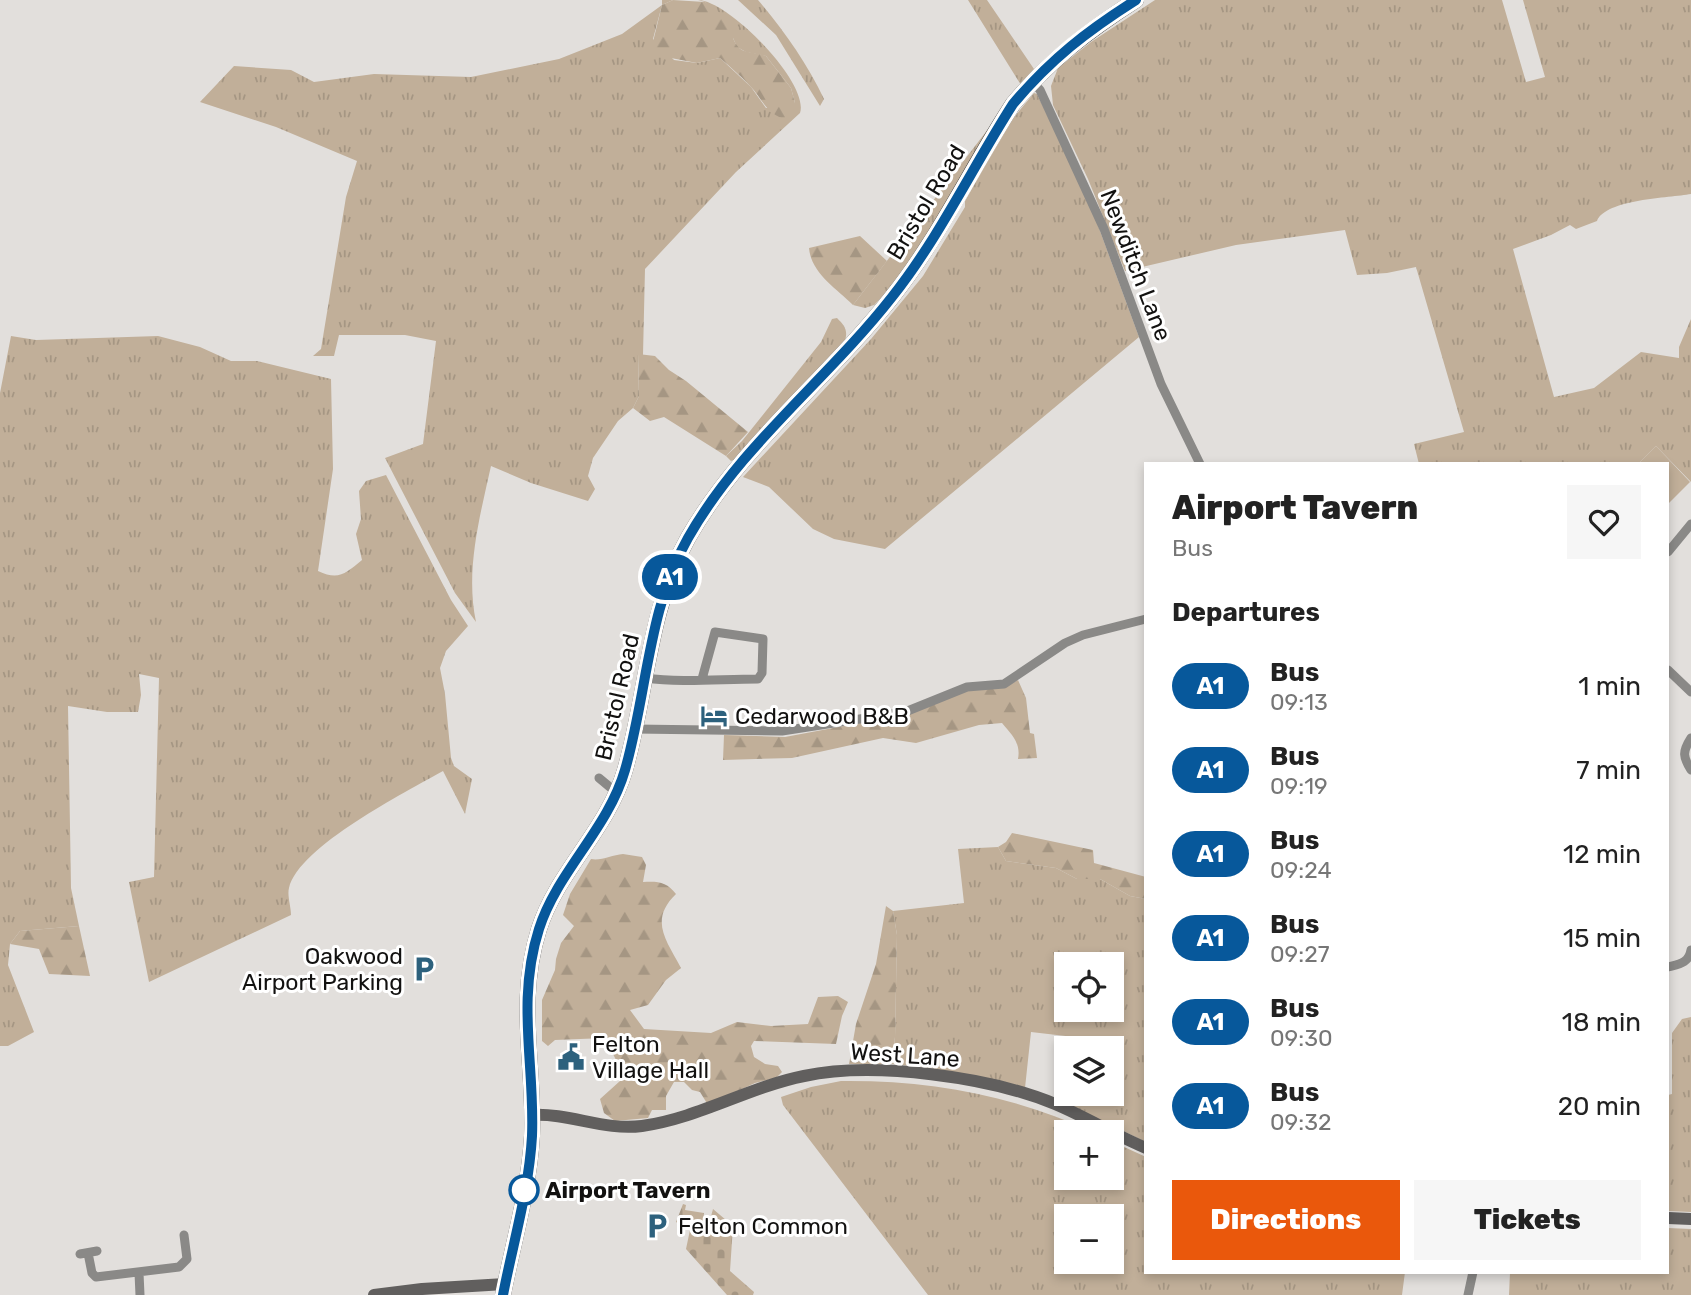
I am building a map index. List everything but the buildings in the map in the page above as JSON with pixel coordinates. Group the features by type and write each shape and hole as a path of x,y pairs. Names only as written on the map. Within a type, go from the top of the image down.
{"highway":[{"name":"Bristol Road","path":"504,1289 530,1150 532,1115 526,1027 531,961 539,929 550,902 617,793 635,729 664,593 692,532 752,451 846,352 892,298 934,237 1013,104 1032,81 1068,47 1136,0"}],"street":[{"name":"Newditch Lane","path":"1032,81 1040,90 1104,229 1157,374 1199,462"},
{"path":"1669,551 1691,524"},
{"path":"635,729 782,731 905,712 967,687 1004,684 1065,643 1083,635 1144,620"},
{"path":"645,678 681,682 702,679 758,679 762,673 763,639 715,632 702,679"},
{"path":"1669,671 1691,692"},
{"path":"1691,738 1683,753 1691,770"},
{"path":"599,778 617,793"},
{"path":"1669,967 1684,962 1690,956 1691,950"},
{"name":"West Lane","path":"532,1115 561,1116 616,1127 649,1125 807,1075 890,1070 986,1084 1028,1094 1055,1104 1144,1147"},
{"path":"1669,1218 1691,1219"},
{"path":"88,1252 92,1273 96,1277 179,1267 185,1264 187,1259 184,1235"},
{"path":"139,1273 140,1295"},
{"path":"1468,1295 1473,1274"},
{"path":"374,1295 422,1289 504,1289"}],"green space":[{"path":"673,0 705,2 739,27 733,38 739,48 766,56 791,88 795,103 790,121 770,111 746,81 720,58 697,63 650,54 662,5"},
{"path":"738,0 758,0 777,23 803,60 824,99 820,106 776,35"},
{"path":"968,0 987,0 1034,69 1021,85"},
{"path":"1155,0 1502,0 1526,82 1545,77 1523,0 1691,0 1691,194 1654,198 1612,208 1597,221 1576,229 1570,225 1513,249 1554,397 1594,388 1641,352 1679,358 1679,347 1691,319 1691,482 1656,446 1640,462 1418,462 1414,444 1464,432 1416,267 1357,275 1345,230 1236,245 1125,271 1088,179 1053,105 1051,86 1058,68 1091,42"},
{"path":"705,2 728,13 764,45 792,83 800,100 800,113 736,172 645,269 643,355 638,355 639,396 633,408 618,421 593,458 588,476 595,489 588,501 531,483 491,466 473,563 476,622 455,593 385,458 423,444 436,341 405,335 339,335 334,356 313,356 321,349 346,197 357,161 276,127 200,102 234,66 291,70 314,82 374,74 471,77 559,59 622,34 662,5 653,39 674,60 697,63 720,58 751,87 766,108 795,103 791,88 766,56 746,52 737,47"},
{"path":"1034,93 1037,94 1089,201 1139,337 885,549 834,539 813,529 769,487 743,477 871,339 923,276 965,207 965,201 1006,127"},
{"path":"995,120 915,255 886,293 874,305 865,308 853,305"},
{"path":"860,236 887,261 853,305 819,273 809,248"},
{"path":"837,318 845,328 845,341 738,458 731,461 726,456 742,441 821,342 832,319"},
{"path":"11,336 36,340 158,336 200,347 231,361 257,361 331,379 333,469 318,571 331,575 342,574 362,560 356,534 361,519 359,491 366,481 386,475 451,600 468,626 446,651 440,668 451,758 454,766 472,779 465,814 443,771 356,822 312,855 297,872 289,888 291,915 149,982 129,882 154,877 159,678 139,674 141,695 138,712 107,712 68,706 71,888 79,926 20,931 10,944 8,965 34,1032 8,1046 0,1046 0,393"},
{"path":"638,354 655,356 748,432 726,456 664,417 650,421 633,408 639,396"},
{"path":"1656,446 1690,482 1669,503 1669,462 1640,462"},
{"path":"1018,680 1026,698 1030,733 1034,734 1037,758 1018,759 1017,744 1002,723 979,725 916,743 883,738 792,758 723,760 724,735 785,737 892,717 967,690 1007,686"},
{"path":"1012,833 1093,850 1094,863 1144,876 1144,899 1130,896 1100,879 1077,879 1056,868 1006,861 998,847 1006,842"},
{"path":"998,847 1006,861 1056,868 1077,879 1100,879 1130,896 1144,899 1144,1141 1124,1131 1124,1120 1100,1120 1071,1106 1124,1106 1124,1036 1065,1036 1031,1032 1025,1088 930,1068 892,1064 897,935 893,911 964,903 958,849"},
{"path":"623,854 642,857 646,865 643,882 662,883 676,894 668,903 662,921 666,939 681,968 666,980 648,1005 630,1010 644,1029 711,1033 737,1022 771,1026 808,1024 818,997 838,996 848,1002 836,1044 754,1041 751,1046 754,1057 765,1064 778,1066 782,1072 776,1078 755,1083 708,1105 700,1092 692,1090 684,1082 674,1082 666,1096 666,1110 652,1110 648,1118 615,1121 604,1113 600,1099 620,1081 619,1066 605,1038 555,1040 548,1046 542,1041 542,1000 555,970 561,943 574,926 563,915 570,894 591,859"},
{"path":"886,906 893,911 897,935 892,1064 849,1064 856,1024 876,964"},
{"path":"79,926 90,976 49,974 39,949 10,944 20,931"},
{"path":"1691,1017 1691,1212 1669,1211 1672,1033 1682,1019"},
{"path":"841,1081 874,1081 970,1092 1032,1108 1065,1120 1054,1120 1054,1190 1124,1190 1124,1147 1144,1156 1144,1274 1405,1274 1402,1295 928,1295 783,1105 781,1097 811,1087"},
{"path":"683,1204 686,1205 685,1210 704,1213 703,1219 710,1220 713,1209 733,1226 730,1271 754,1292 753,1295 727,1295 686,1249 690,1230 676,1222"},
{"path":"1669,1228 1691,1229 1691,1295 1509,1295 1510,1274 1669,1274"}],"bus line":[{"name":"A1","path":"503,1295 530,1150 532,1103 526,1027 531,961 539,929 550,902 597,829 620,787 664,593 680,553 700,518 743,461 846,352 892,298 934,237 1013,104 1032,81 1068,47 1136,0"}],"place":[{"name":"Cedarwood B&B","path":"714,716"},
{"name":"Oakwood Airport Parking","path":"424,969"},
{"name":"Felton Village Hall","path":"571,1057"},
{"name":"Airport Tavern","path":"524,1190"},
{"name":"Felton Common","path":"657,1226"}]}
